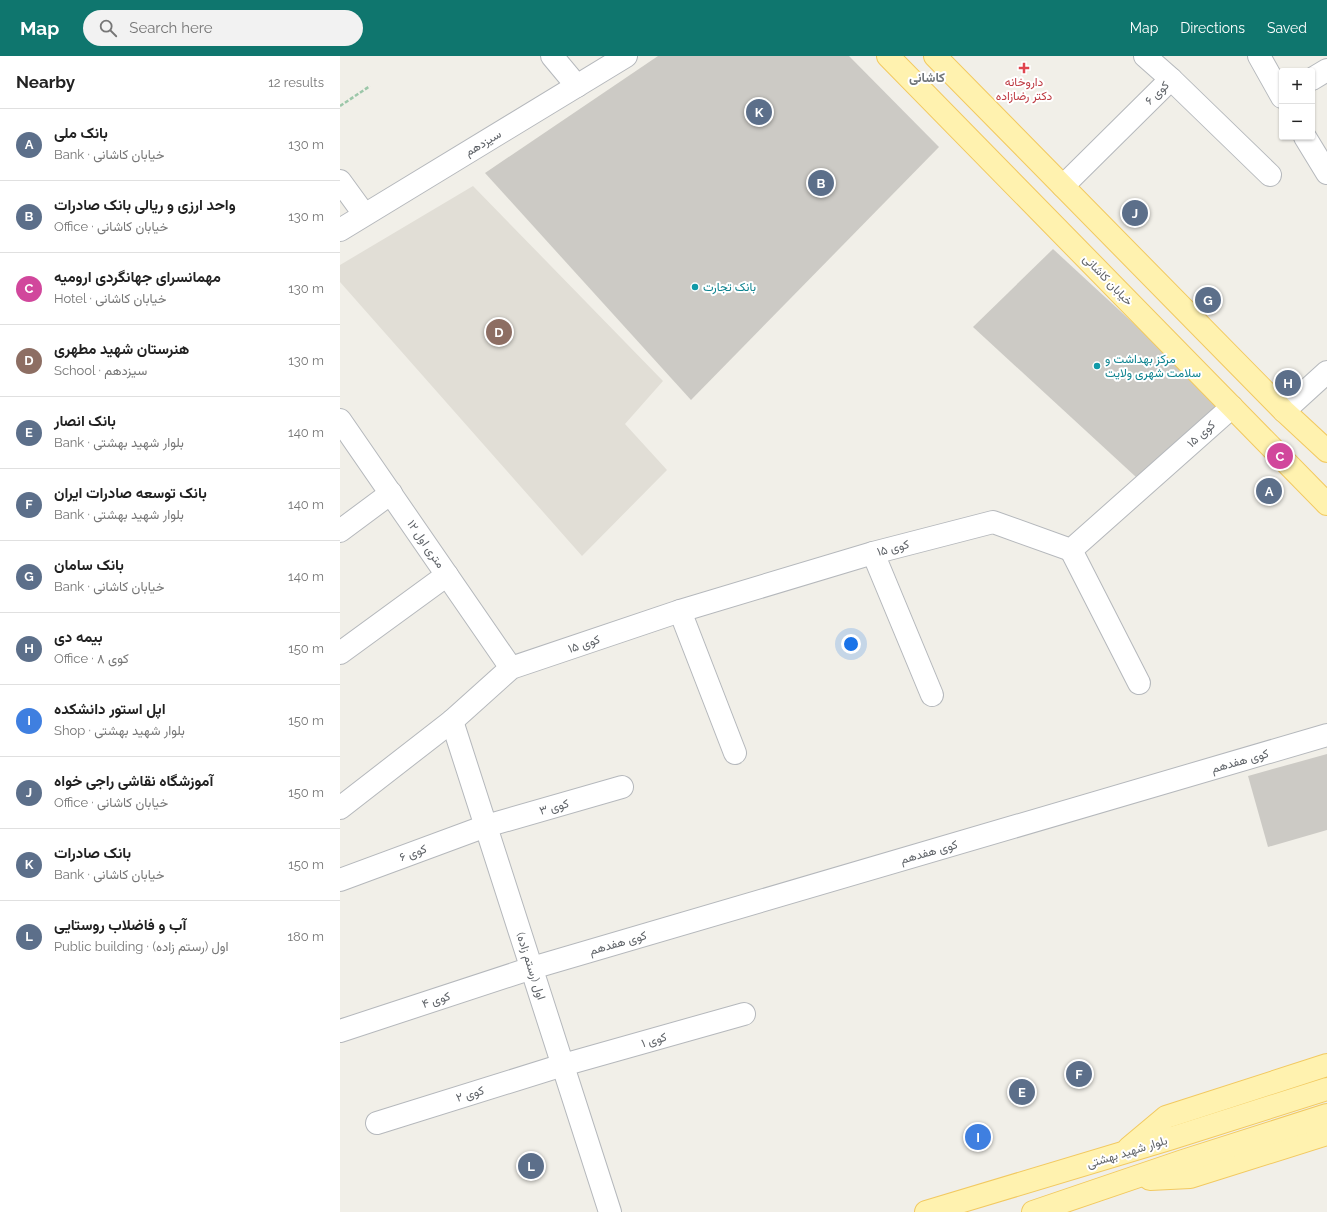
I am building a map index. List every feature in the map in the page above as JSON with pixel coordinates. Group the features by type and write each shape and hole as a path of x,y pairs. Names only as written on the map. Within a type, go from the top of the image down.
{"main road":[{"name":"خیابان کاشانی","path":"888,56 1327,504"},
{"path":"935,56 1284,411 1327,451"},
{"path":"1124,1153 1166,1117 1327,1065"},
{"name":"بلوار شهید بهشتی","path":"926,1212 1124,1153 1327,1089"},
{"name":"بلوار شهید بهشتی","path":"1033,1212 1125,1180 1327,1115"},
{"path":"1125,1180 1190,1178 1327,1134"}],"street":[{"path":"552,56 577,86"},
{"name":"سیزدهم","path":"340,230 626,56"},
{"path":"1145,56 1171,79"},
{"path":"1259,56 1279,92"},
{"path":"1315,77 1327,70"},
{"name":"کوی ۶","path":"1063,186 1171,79 1270,175"},
{"path":"1308,140 1326,168"},
{"path":"340,181 364,214"},
{"path":"1284,411 1327,372"},
{"name":"کوی ۱۵","path":"511,668 680,611 872,553 992,522 1071,550 1232,407"},
{"name":"۱۲ متری اول","path":"340,420 511,668"},
{"path":"340,531 390,493"},
{"path":"1071,550 1139,683"},
{"path":"872,553 932,695"},
{"path":"340,653 447,574"},
{"path":"680,611 735,753"},
{"path":"340,808 452,721 511,668"},
{"name":"اول (رستم زاده)","path":"452,721 610,1212"},
{"name":"کوی هفدهم","path":"532,968 1327,735"},
{"name":"کوی ۳","path":"486,826 622,787"},
{"name":"کوی ۶","path":"340,880 486,826"},
{"name":"کوی ۴","path":"340,1031 532,968"},
{"name":"کوی ۱","path":"563,1066 744,1014"},
{"name":"کوی ۲","path":"377,1123 563,1066"}],"path":[{"path":"340,106 370,86"}],"shaded area":[{"path":"473,186 663,381 625,424 667,470 582,556 340,282 340,265"}],"building":[{"name":"بانک تجارت","path":"658,56 849,56 939,147 691,400 485,173"},
{"name":"مرکز بهداشت و سلامت شهری ولایت","path":"1053,249 1222,405 1136,477 973,327"},
{"path":"1327,754 1327,830 1268,847 1248,776"}],"place":[{"name":"داروخانه دکتر رضازاده","path":"1024,68"},
{"name":"بانک صادرات","path":"759,112"},
{"name":"واحد ارزی و ریالی بانک صادرات","path":"821,183"},
{"name":"آموزشگاه نقاشی راجی خواه","path":"1135,213"},
{"name":"بانک تجارت","path":"695,287"},
{"name":"بانک سامان","path":"1208,300"},
{"name":"هنرستان شهید مطهری","path":"499,332"},
{"name":"مرکز بهداشت و سلامت شهری ولایت","path":"1097,366"},
{"name":"بیمه دی","path":"1288,383"},
{"name":"مهمانسرای جهانگردى ارومیه","path":"1280,456"},
{"name":"بانک ملی","path":"1269,491"},
{"name":"بانک توسعه صادرات ایران","path":"1079,1074"},
{"name":"بانک انصار","path":"1022,1092"},
{"name":"اپل استور دانشکده","path":"978,1137"},
{"name":"آب و فاضلاب روستایی","path":"531,1166"}],"district":[{"name":"کاشانی","path":"927,77"}]}
